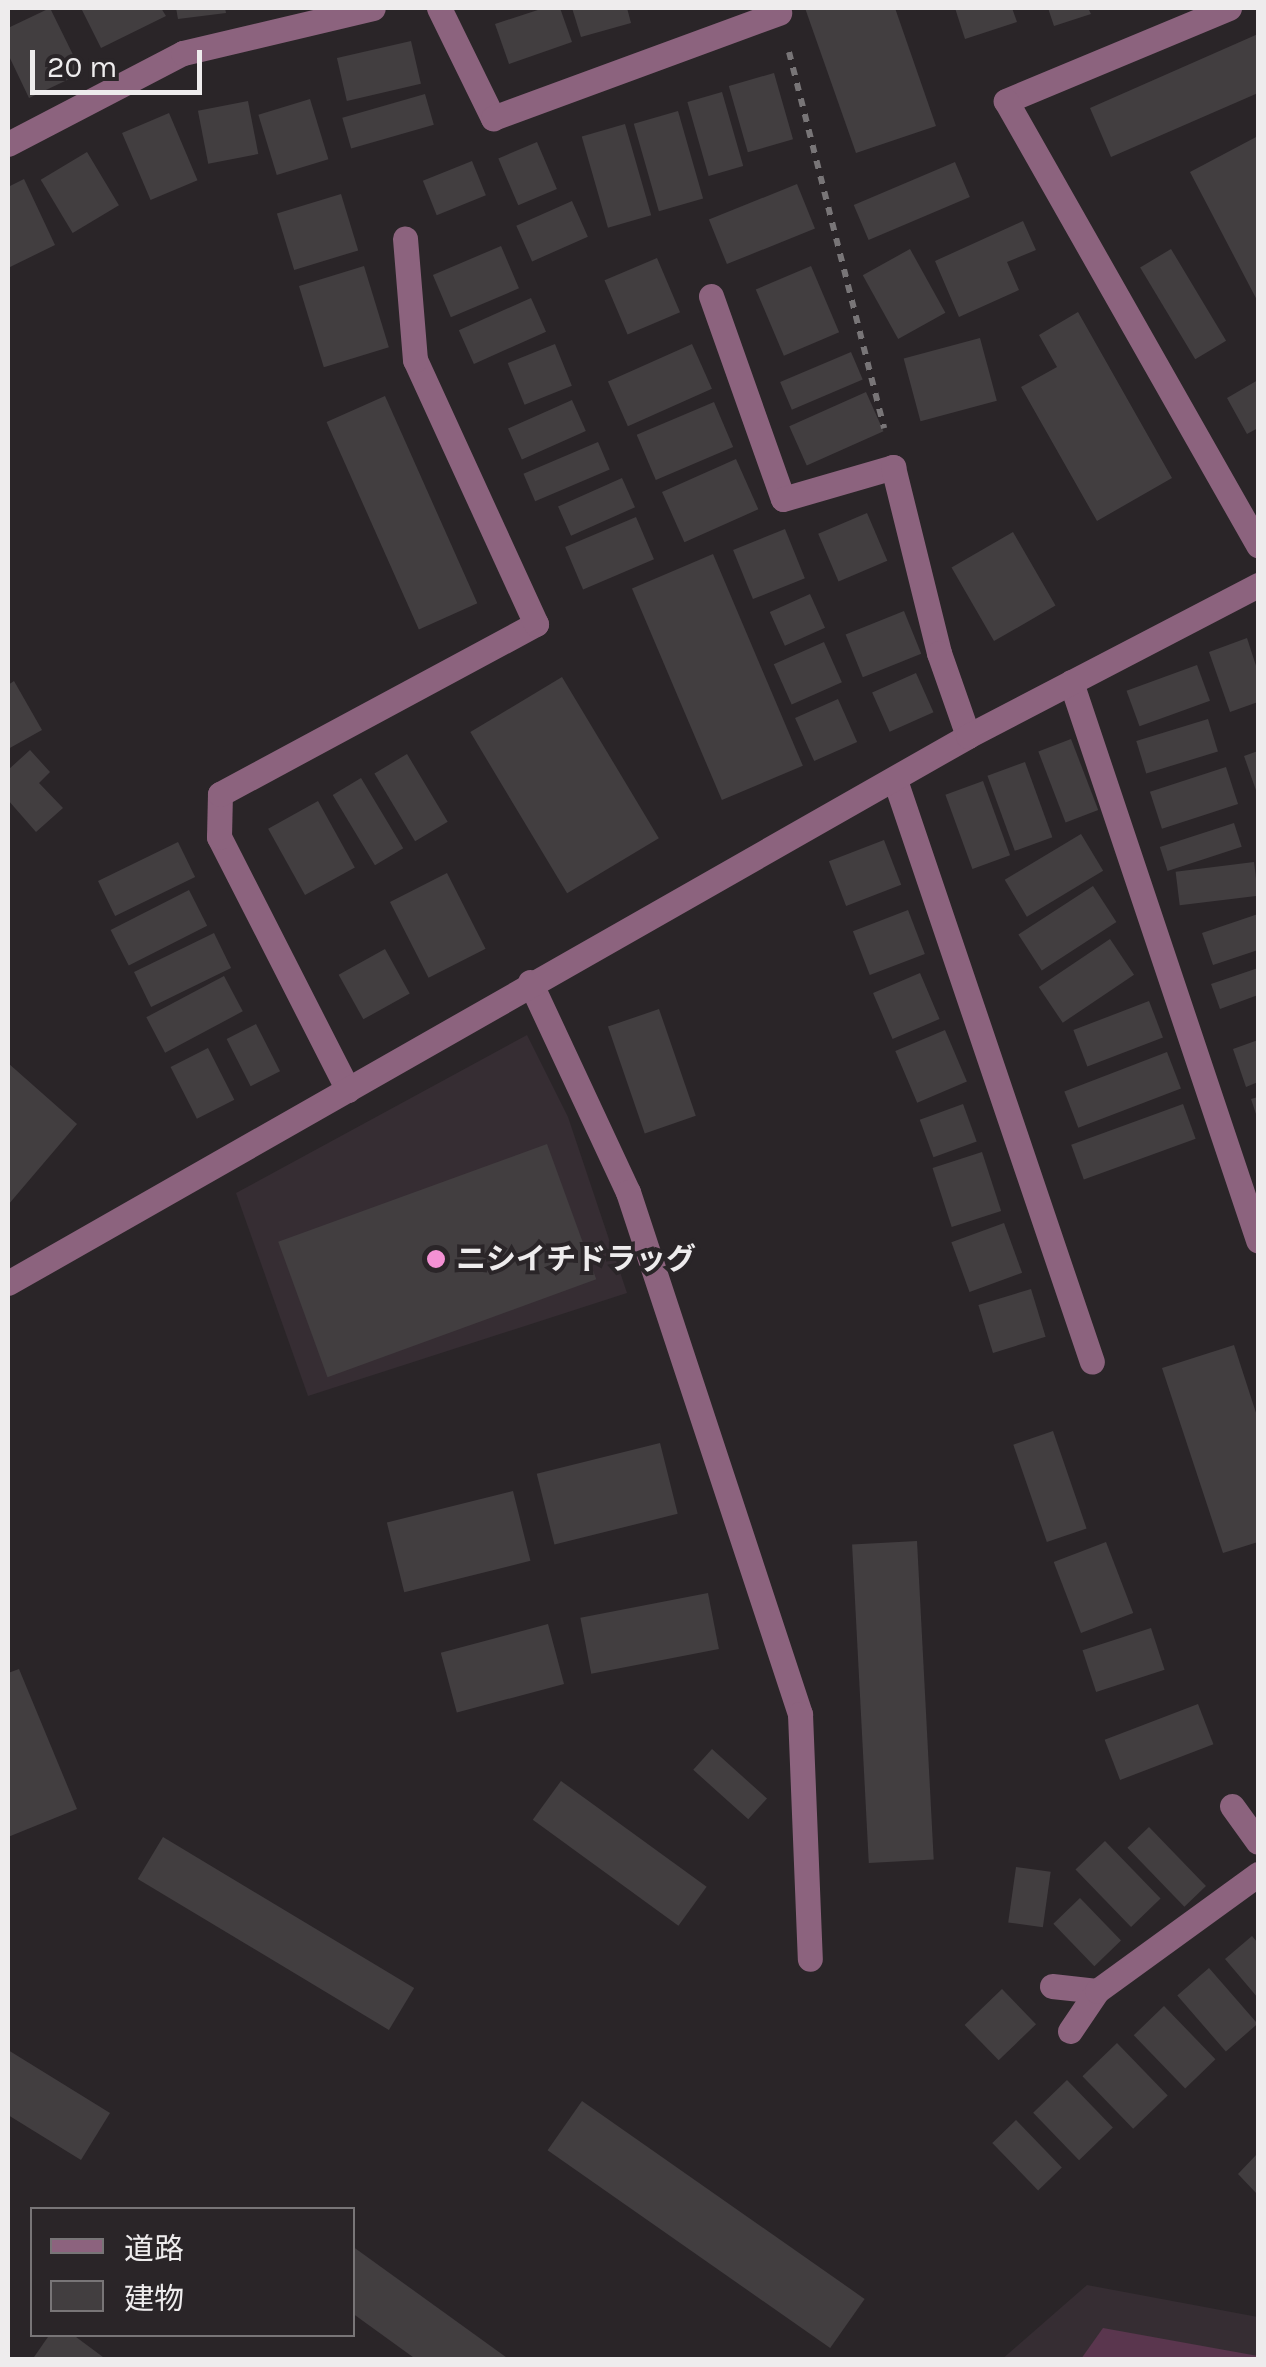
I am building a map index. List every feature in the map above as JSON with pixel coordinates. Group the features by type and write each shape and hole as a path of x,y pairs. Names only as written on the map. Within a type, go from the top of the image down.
{"street":[{"path":"8,144 184,54 373,8"},
{"path":"439,8 494,118 780,13"},
{"path":"1229,8 1006,100 1258,545"},
{"path":"348,1090 219,838 220,794 536,624 416,360 405,238"},
{"path":"711,296 783,499 894,467 940,653 968,736"},
{"path":"8,1284 530,982 968,736 1258,588"},
{"path":"1071,682 1258,1240"},
{"path":"895,780 1092,1362"},
{"path":"530,982 628,1192 800,1714 810,1959"},
{"path":"1232,1806 1258,1842"},
{"path":"1070,2031 1098,1991 1258,1874"},
{"path":"1052,1986 1098,1991"}],"path":[{"path":"780,13 894,467"}],"shaded area":[{"path":"527,1035 568,1117 627,1293 308,1396 236,1193"},
{"path":"1087,2285 1258,2317 1258,2359 1001,2360"},
{"path":"1103,2328 1258,2356 1258,2359 1081,2359"}],"building":[{"path":"50,8 82,73 29,98 8,54 8,28"},
{"path":"81,8 161,8 166,16 101,48"},
{"path":"176,8 225,8 226,13 178,19"},
{"path":"544,8 560,8 572,42 509,64 495,24"},
{"path":"572,8 627,8 631,23 581,37"},
{"path":"805,8 895,8 936,126 856,153"},
{"path":"955,8 1012,8 1017,22 965,39"},
{"path":"1048,8 1088,8 1091,14 1054,26"},
{"path":"1258,34 1258,93 1111,157 1090,108"},
{"path":"411,41 421,84 347,101 337,58"},
{"path":"774,73 793,139 748,152 729,86"},
{"path":"722,92 743,166 709,176 687,102"},
{"path":"425,94 434,125 351,148 342,118"},
{"path":"310,99 328,159 277,175 258,115"},
{"path":"248,101 258,154 208,164 198,111"},
{"path":"678,111 703,198 659,211 634,124"},
{"path":"169,113 198,180 151,200 122,133"},
{"path":"625,124 651,215 608,228 582,136"},
{"path":"1258,136 1258,302 1190,172"},
{"path":"537,142 557,189 518,205 498,158"},
{"path":"87,152 119,205 73,233 41,180"},
{"path":"472,161 486,195 437,215 423,181"},
{"path":"955,162 970,197 869,240 854,205"},
{"path":"24,179 55,245 8,268 8,187"},
{"path":"797,184 815,229 727,264 709,220"},
{"path":"341,194 358,250 294,270 277,214"},
{"path":"572,201 588,237 532,261 516,226"},
{"path":"1023,221 1036,250 1007,262 1019,290 959,317 935,261"},
{"path":"501,246 519,288 451,317 433,275"},
{"path":"910,249 945,313 898,339 863,275"},
{"path":"1171,249 1226,341 1195,359 1140,268"},
{"path":"657,258 680,312 628,335 605,280"},
{"path":"364,266 389,347 324,367 299,286"},
{"path":"811,266 839,332 784,356 756,289"},
{"path":"531,298 546,332 474,364 459,330"},
{"path":"1078,312 1172,478 1097,521 1021,387 1057,367 1039,335"},
{"path":"980,338 997,401 921,421 904,358"},
{"path":"555,344 572,386 525,405 508,363"},
{"path":"692,344 712,389 628,426 608,381"},
{"path":"851,352 863,380 792,410 780,382"},
{"path":"1258,380 1258,428 1247,434 1227,398"},
{"path":"866,392 883,431 807,465 789,426"},
{"path":"385,396 477,603 419,629 327,422"},
{"path":"572,400 586,431 522,460 508,428"},
{"path":"714,402 733,447 656,480 637,435"},
{"path":"598,442 610,470 535,501 523,474"},
{"path":"736,459 758,509 684,542 662,492"},
{"path":"622,478 635,507 571,536 558,506"},
{"path":"867,513 887,561 839,582 818,534"},
{"path":"636,517 654,559 583,589 565,547"},
{"path":"785,529 805,578 753,599 733,550"},
{"path":"1013,532 1056,606 994,641 952,568"},
{"path":"713,554 803,766 722,800 632,588"},
{"path":"810,594 825,628 785,646 770,612"},
{"path":"904,611 921,654 863,677 846,635"},
{"path":"1247,638 1258,672 1258,702 1230,712 1209,652"},
{"path":"824,642 842,682 792,705 774,664"},
{"path":"1197,665 1210,701 1140,726 1127,691"},
{"path":"916,673 933,712 890,732 872,693"},
{"path":"562,677 659,838 567,893 470,732"},
{"path":"14,681 42,730 8,749 8,685"},
{"path":"838,699 857,742 814,761 795,718"},
{"path":"1208,719 1218,752 1146,773 1136,741"},
{"path":"1071,739 1098,810 1066,822 1038,752"},
{"path":"30,750 50,772 39,783 63,808 36,832 8,800 8,770"},
{"path":"1258,751 1258,796 1244,756"},
{"path":"407,754 448,822 415,841 374,774"},
{"path":"1025,762 1052,837 1015,851 987,776"},
{"path":"1226,767 1238,804 1162,829 1150,792"},
{"path":"361,778 403,848 375,865 333,795"},
{"path":"983,781 1010,855 972,869 945,795"},
{"path":"318,801 355,867 305,895 268,829"},
{"path":"1234,823 1242,847 1168,871 1160,847"},
{"path":"1081,834 1103,871 1027,917 1005,880"},
{"path":"884,840 901,885 846,906 829,861"},
{"path":"178,842 195,877 115,916 98,881"},
{"path":"1254,862 1258,896 1180,905 1176,872"},
{"path":"447,873 486,949 429,978 390,902"},
{"path":"1093,886 1116,922 1042,971 1018,934"},
{"path":"189,890 207,926 129,966 111,930"},
{"path":"908,910 925,954 870,975 853,931"},
{"path":"1258,914 1258,950 1213,965 1202,933"},
{"path":"214,933 231,968 151,1007 134,972"},
{"path":"1110,939 1134,975 1063,1023 1039,987"},
{"path":"385,949 410,994 363,1019 339,975"},
{"path":"1258,968 1258,995 1220,1009 1211,984"},
{"path":"920,973 940,1019 893,1039 873,993"},
{"path":"224,976 243,1011 165,1053 146,1017"},
{"path":"1149,1001 1163,1037 1087,1066 1073,1030"},
{"path":"659,1009 696,1116 645,1133 608,1027"},
{"path":"256,1024 280,1071 251,1086 227,1039"},
{"path":"945,1030 967,1082 917,1103 895,1051"},
{"path":"1258,1040 1258,1082 1246,1087 1233,1049"},
{"path":"208,1048 234,1100 197,1119 171,1067"},
{"path":"1167,1052 1181,1088 1078,1128 1064,1091"},
{"path":"8,1063 77,1124 8,1205"},
{"path":"1258,1097 1258,1120 1251,1099"},
{"path":"963,1104 977,1142 933,1157 920,1120"},
{"path":"1183,1104 1196,1139 1084,1179 1071,1145"},
{"name":"ニシイチドラッグ","path":"547,1144 596,1279 327,1377 278,1242"},
{"path":"982,1152 1001,1211 952,1227 933,1168"},
{"path":"1004,1223 1022,1273 970,1292 951,1242"},
{"path":"1031,1289 1046,1337 993,1353 978,1305"},
{"path":"1234,1345 1258,1419 1258,1542 1223,1553 1162,1368"},
{"path":"1053,1431 1087,1528 1047,1542 1013,1445"},
{"path":"660,1443 678,1514 554,1545 537,1474"},
{"path":"513,1491 530,1561 404,1592 387,1522"},
{"path":"917,1541 934,1860 869,1863 852,1544"},
{"path":"1106,1542 1133,1613 1081,1633 1054,1562"},
{"path":"708,1593 719,1649 591,1674 580,1618"},
{"path":"548,1624 564,1684 457,1713 441,1653"},
{"path":"1151,1628 1165,1670 1096,1692 1083,1650"},
{"path":"19,1669 77,1809 8,1837 8,1673"},
{"path":"1198,1704 1213,1744 1120,1780 1105,1740"},
{"path":"712,1749 767,1799 748,1819 693,1770"},
{"path":"561,1781 707,1887 678,1926 533,1820"},
{"path":"1149,1827 1206,1886 1184,1907 1127,1848"},
{"path":"163,1837 414,1988 389,2030 138,1879"},
{"path":"1105,1841 1161,1899 1131,1927 1076,1869"},
{"path":"1016,1867 1051,1872 1043,1927 1008,1922"},
{"path":"1080,1898 1121,1940 1094,1966 1053,1924"},
{"path":"1252,1936 1258,1943 1258,1998 1225,1959"},
{"path":"1209,1968 1258,2024 1226,2051 1177,1996"},
{"path":"1002,1989 1036,2024 999,2060 965,2025"},
{"path":"1164,2006 1215,2059 1185,2088 1134,2035"},
{"path":"1117,2043 1168,2096 1133,2129 1082,2076"},
{"path":"8,2050 110,2113 81,2160 8,2115"},
{"path":"1067,2080 1113,2127 1079,2160 1033,2113"},
{"path":"582,2101 865,2299 830,2348 548,2150"},
{"path":"1016,2120 1062,2167 1038,2190 992,2143"},
{"path":"1258,2153 1258,2195 1238,2174"},
{"path":"355,2248 510,2360 417,2360 355,2315"},
{"path":"48,2337 76,2337 107,2360 32,2360"}],"place":[{"name":"ニシイチドラッグ","path":"436,1259"}]}
